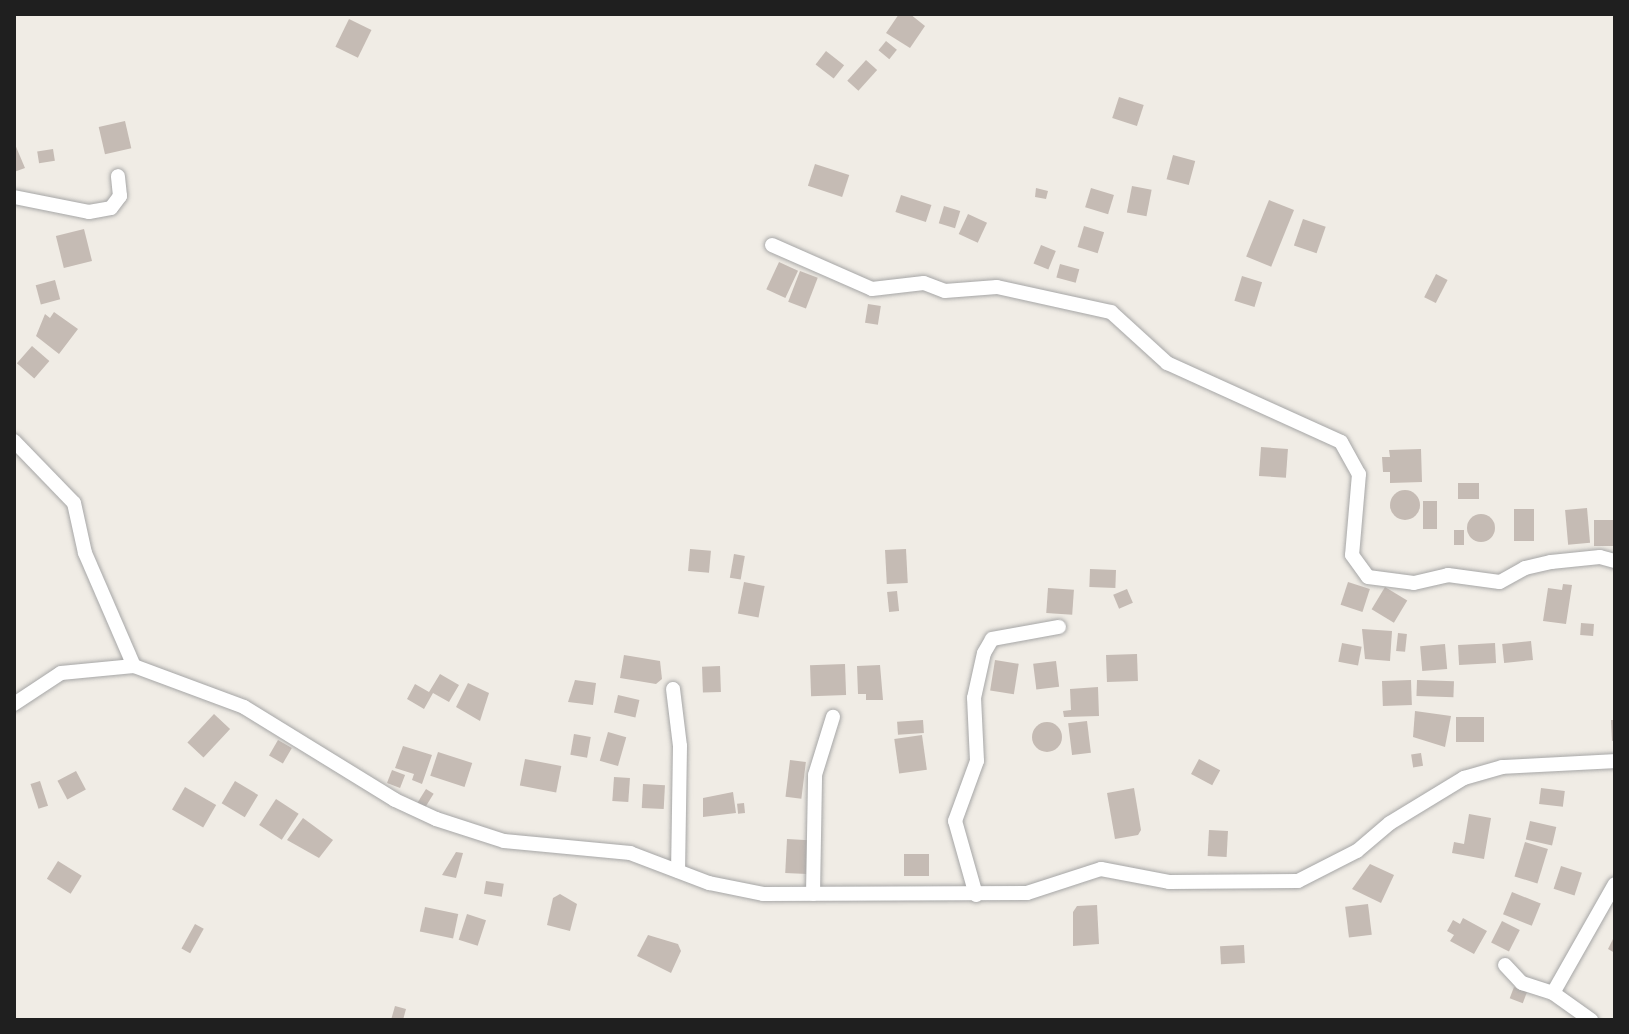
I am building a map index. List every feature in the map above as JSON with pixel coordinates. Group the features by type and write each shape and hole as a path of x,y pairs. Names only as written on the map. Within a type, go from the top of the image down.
{"street":[{"path":"14,197 89,212 111,208 120,196 118,176"},
{"path":"772,245 872,289 924,283 945,291 997,287 1111,312 1167,363 1341,442 1359,474 1352,555 1368,577 1414,583 1448,575 1500,582 1525,568 1551,562 1600,557 1615,561"},
{"path":"14,441 74,503 90,567 134,666"},
{"path":"976,895 955,821 977,761 974,698 984,653 992,639 1059,627"},
{"path":"14,704 61,673 134,666 244,707 395,800 436,819 504,841 630,853 678,871 763,894 1027,893 1101,869 1169,882 1298,881 1357,851 1390,823 1464,778 1502,767 1615,761"},
{"path":"673,689 680,746 678,871"},
{"path":"813,894 815,775 833,717"},
{"path":"1553,993 1615,884"},
{"path":"1505,965 1522,983 1553,993 1591,1020"}],"building":[{"path":"899,14 910,14 925,26 910,48 886,33"},
{"path":"349,19 371,30 358,58 335,47"},
{"path":"886,41 897,50 889,59 878,50"},
{"path":"826,51 844,65 834,79 816,64"},
{"path":"866,60 877,70 858,91 847,81"},
{"path":"1119,97 1144,105 1137,126 1112,118"},
{"path":"125,121 131,148 105,154 99,127"},
{"path":"14,142 25,168 14,172"},
{"path":"53,149 55,161 39,163 37,152"},
{"path":"1173,155 1195,161 1189,185 1167,179"},
{"path":"815,164 849,175 842,197 808,186"},
{"path":"1132,186 1152,190 1146,216 1127,213"},
{"path":"1036,188 1048,191 1046,199 1035,197"},
{"path":"1091,188 1114,195 1108,214 1085,207"},
{"path":"901,195 931,205 926,222 895,212"},
{"path":"1269,200 1294,210 1271,267 1246,257"},
{"path":"944,206 960,211 955,228 939,223"},
{"path":"968,214 987,223 978,243 959,234"},
{"path":"1303,219 1326,227 1317,253 1294,245"},
{"path":"1084,226 1104,232 1098,253 1078,247"},
{"path":"84,229 92,261 64,268 56,236"},
{"path":"1041,245 1056,251 1048,270 1034,264"},
{"path":"779,262 798,271 785,298 766,289"},
{"path":"1060,264 1079,269 1076,283 1056,278"},
{"path":"800,271 818,278 806,309 788,302"},
{"path":"1436,274 1448,280 1436,303 1424,297"},
{"path":"1242,276 1262,282 1254,307 1234,301"},
{"path":"55,280 60,299 41,304 36,285"},
{"path":"868,304 881,306 878,325 865,323"},
{"path":"54,312 78,329 59,354 36,336 45,314 50,318"},
{"path":"32,346 49,361 34,378 17,363"},
{"path":"1261,447 1288,449 1286,478 1259,476"},
{"path":"1421,449 1422,482 1390,483 1390,472 1383,472 1382,457 1390,457 1389,450"},
{"path":"1458,483 1479,483 1479,499 1458,499"},
{"path":"1405,490 1416,494 1420,505 1416,516 1405,520 1394,516 1390,505 1394,494"},
{"path":"1423,501 1437,501 1437,529 1423,529"},
{"path":"1587,508 1590,543 1568,545 1565,510"},
{"path":"1514,509 1534,509 1534,541 1514,541"},
{"path":"1481,514 1491,518 1495,528 1491,538 1481,542 1471,538 1467,528 1471,518"},
{"path":"1594,520 1615,520 1615,546 1594,546"},
{"path":"1454,530 1464,530 1464,545 1454,545"},
{"path":"690,549 711,551 709,573 688,571"},
{"path":"906,549 908,583 887,584 885,550"},
{"path":"734,554 745,556 741,580 730,578"},
{"path":"1090,569 1116,570 1115,588 1089,587"},
{"path":"744,582 765,586 759,617 738,613"},
{"path":"1348,582 1370,589 1362,612 1341,605"},
{"path":"1563,584 1572,585 1566,624 1543,621 1548,588 1562,590"},
{"path":"1385,587 1407,600 1394,623 1372,609"},
{"path":"1048,588 1074,590 1072,615 1046,613"},
{"path":"1127,589 1133,603 1119,609 1113,595"},
{"path":"897,591 899,611 889,612 887,592"},
{"path":"1581,623 1594,624 1593,636 1580,635"},
{"path":"1362,629 1392,631 1390,661 1365,659"},
{"path":"1398,633 1407,634 1405,652 1396,651"},
{"path":"1531,641 1533,660 1504,663 1502,644"},
{"path":"1342,643 1362,647 1358,665 1338,662"},
{"path":"1495,643 1496,663 1459,665 1458,645"},
{"path":"1445,644 1447,669 1422,671 1420,646"},
{"path":"1137,654 1138,681 1107,682 1106,655"},
{"path":"624,655 660,661 662,679 656,684 620,678"},
{"path":"995,660 1019,664 1014,694 990,691"},
{"path":"1056,661 1059,687 1036,690 1033,664"},
{"path":"845,664 846,695 811,696 810,665"},
{"path":"880,665 883,700 866,700 866,694 858,694 857,666"},
{"path":"720,666 721,692 703,693 702,667"},
{"path":"440,674 459,685 449,702 433,693 424,709 407,699 415,684 429,692"},
{"path":"575,680 596,683 593,705 568,702"},
{"path":"1411,680 1412,705 1383,706 1382,681"},
{"path":"1417,680 1454,681 1453,697 1416,696"},
{"path":"468,683 489,693 480,721 456,707"},
{"path":"1098,687 1099,716 1064,717 1063,711 1071,710 1070,689"},
{"path":"618,695 639,700 635,717 614,713"},
{"path":"1415,711 1451,716 1445,747 1413,737"},
{"path":"214,714 230,729 203,758 187,743"},
{"path":"1456,717 1484,717 1484,742 1456,742"},
{"path":"923,720 924,733 898,735 897,722"},
{"path":"1611,720 1615,720 1615,740 1612,741"},
{"path":"1087,721 1091,753 1072,755 1068,723"},
{"path":"1047,722 1058,726 1062,737 1058,748 1047,752 1036,748 1032,737 1036,726"},
{"path":"608,732 626,737 618,766 600,761"},
{"path":"574,734 591,737 587,758 570,755"},
{"path":"922,735 927,770 899,774 894,739"},
{"path":"278,740 292,748 283,764 269,756"},
{"path":"403,746 432,755 422,784 412,780 414,774 395,768"},
{"path":"438,752 472,763 465,787 430,776"},
{"path":"1421,753 1423,766 1413,767 1411,755"},
{"path":"525,759 561,766 556,793 520,786"},
{"path":"1199,759 1220,770 1212,785 1191,774"},
{"path":"790,760 806,762 801,799 785,797"},
{"path":"392,770 405,775 400,788 387,783"},
{"path":"76,771 86,790 67,799 57,781"},
{"path":"614,777 630,778 628,802 612,801"},
{"path":"40,781 48,806 39,809 30,784"},
{"path":"235,781 258,795 245,817 222,803"},
{"path":"643,784 665,785 664,809 642,808"},
{"path":"185,787 216,805 203,828 172,810"},
{"path":"1134,788 1141,830 1138,835 1115,839 1107,793"},
{"path":"1541,788 1565,791 1563,807 1539,804"},
{"path":"426,789 434,794 425,808 417,803"},
{"path":"733,792 736,813 703,817 703,798"},
{"path":"276,799 299,814 282,840 259,825"},
{"path":"744,803 745,813 738,814 737,804"},
{"path":"1469,814 1491,818 1484,859 1452,853 1454,842 1464,844"},
{"path":"303,818 333,840 319,858 287,840"},
{"path":"1530,821 1556,827 1552,846 1526,840"},
{"path":"1209,830 1228,831 1227,857 1208,856"},
{"path":"787,839 809,840 807,874 785,873"},
{"path":"1525,842 1548,849 1537,883 1514,876"},
{"path":"456,852 463,853 456,878 442,875"},
{"path":"904,854 929,854 929,876 904,876"},
{"path":"58,861 82,876 71,894 47,879"},
{"path":"1370,864 1394,875 1381,903 1352,889"},
{"path":"1561,866 1582,873 1575,896 1554,889"},
{"path":"486,881 504,884 502,897 484,894"},
{"path":"1512,892 1541,904 1532,926 1503,914"},
{"path":"560,894 577,904 570,931 547,925 553,898"},
{"path":"1368,904 1372,935 1349,938 1345,907"},
{"path":"1097,905 1099,944 1073,946 1073,912 1077,906"},
{"path":"425,907 458,914 453,939 420,931"},
{"path":"467,914 486,920 478,946 459,940"},
{"path":"1463,918 1487,931 1474,954 1450,941 1454,935 1447,931 1453,920 1460,924"},
{"path":"1502,921 1520,930 1509,951 1491,942"},
{"path":"195,924 204,929 190,953 181,948"},
{"path":"648,935 678,944 681,951 671,973 637,956"},
{"path":"1615,935 1615,953 1608,949"},
{"path":"1244,945 1245,963 1221,964 1220,946"},
{"path":"1514,987 1527,992 1523,1003 1510,998"},
{"path":"395,1006 406,1009 403,1020 391,1020"}]}
